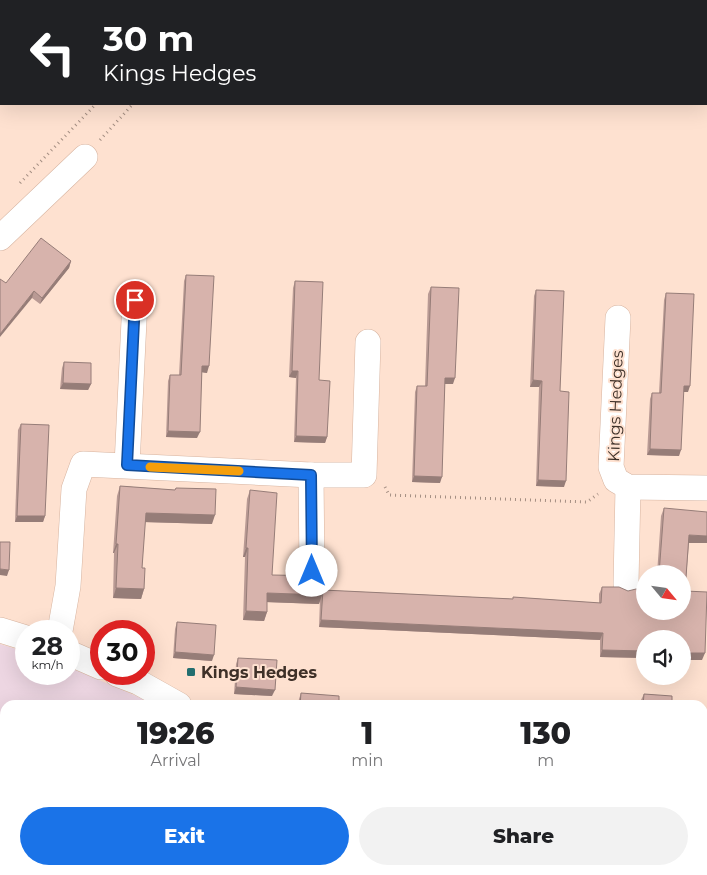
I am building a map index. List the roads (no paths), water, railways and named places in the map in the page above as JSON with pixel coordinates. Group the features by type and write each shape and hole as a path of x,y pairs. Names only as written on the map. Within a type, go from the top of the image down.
{"street":[{"path":"0,238 85,157"},
{"path":"127,465 135,300"},
{"name":"Kings Hedges","path":"618,318 611,467 622,483 626,584"},
{"path":"62,620 68,586 74,490 83,464 311,475 364,475 368,342"},
{"path":"311,475 312,571"},
{"path":"622,483 707,488"},
{"path":"0,630 15,635"},
{"path":"143,685 170,700"}],"place":[{"name":"Kings Hedges","path":"191,672"}]}
